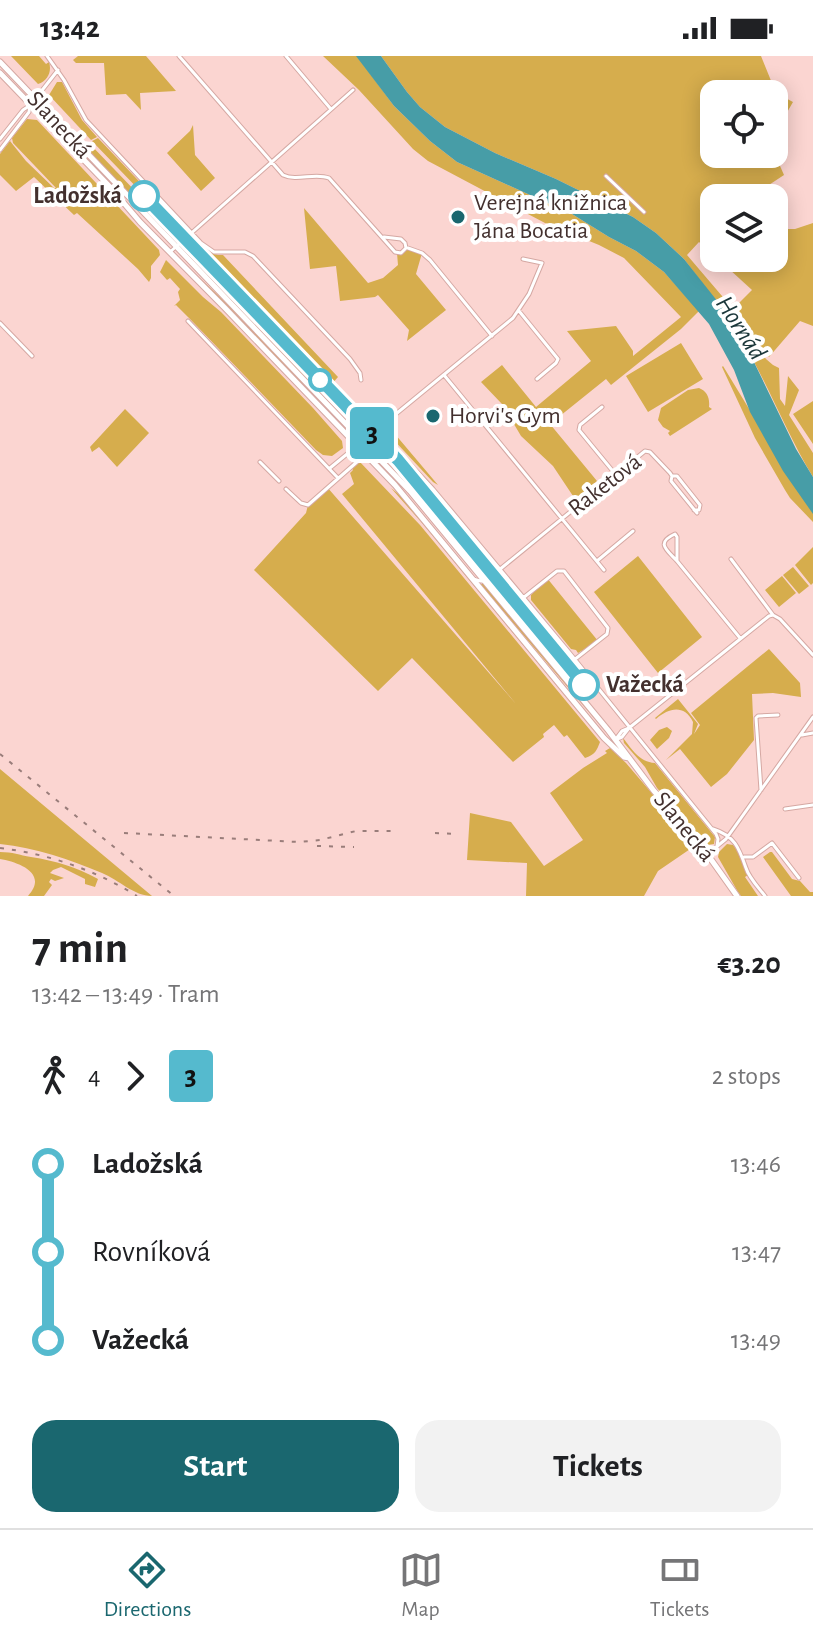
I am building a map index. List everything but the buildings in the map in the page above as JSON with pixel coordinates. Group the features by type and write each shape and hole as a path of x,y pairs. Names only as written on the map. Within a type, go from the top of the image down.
{"main road":[{"name":"Slanecká","path":"0,62 410,491 624,757 630,759 683,823 737,896"},
{"name":"Slanecká","path":"0,73 395,485 613,741"}],"street":[{"path":"47,56 86,120 205,247 214,252 245,252 253,256 350,359 361,380"},
{"path":"179,56 283,175 289,178 318,175 329,178 397,253 406,248"},
{"path":"286,56 331,109"},
{"path":"0,139 58,70"},
{"path":"169,252 353,90"},
{"path":"0,150 28,114 30,105"},
{"path":"606,176 644,212"},
{"path":"381,237 401,239 406,248"},
{"path":"406,248 422,253 430,260 492,336"},
{"path":"330,468 519,311 542,263 523,259"},
{"path":"519,311 558,359 537,379"},
{"path":"188,321 338,478"},
{"path":"0,323 32,356"},
{"path":"444,375 604,570"},
{"path":"602,407 580,425 579,430 616,475"},
{"path":"377,429 433,489 574,660 717,836 717,846"},
{"name":"Raketová","path":"492,591 499,570 645,451 653,455 672,476 677,476 700,505 699,510 695,511 671,481 672,476"},
{"path":"286,489 301,503 308,505 358,461"},
{"path":"260,462 279,481"},
{"path":"597,561 633,531"},
{"path":"677,561 675,534 663,544 740,638"},
{"path":"731,559 773,615 813,655"},
{"path":"478,572 488,575 499,570"},
{"path":"523,598 557,571 564,571 608,628 607,634 574,660"},
{"path":"473,579 505,578"},
{"path":"613,741 765,618 773,615"},
{"path":"761,790 756,718 778,715"},
{"path":"708,854 728,836 813,717"},
{"path":"802,735 813,733"},
{"path":"785,809 813,805"},
{"path":"710,827 728,836 744,857 746,869 765,896"},
{"path":"744,857 753,857 772,843 799,878"}],"shaded area":[{"path":"11,56 39,56 46,64 49,62 48,75 38,84"},
{"path":"78,56 146,56 176,91 140,93 141,110 126,94 106,95 104,63 76,63 73,60"},
{"path":"323,56 357,56 394,106 457,162 572,214 636,251 664,272 699,311 611,385 606,379 550,424 597,481 575,499 553,466 521,436 502,404 481,382 502,365 536,407 591,361 567,331 616,326 633,351 633,356 681,317 624,258 545,223 428,161"},
{"path":"381,56 761,56 771,80 700,80 700,168 781,168 784,175 770,184 700,184 700,243 687,255 728,303 766,359 779,368 780,399 785,406 788,376 799,390 789,415 813,453 813,477 728,317 684,259 633,217 445,127 407,92"},
{"path":"57,82 62,82 82,120 97,137 91,140 49,95"},
{"path":"27,119 37,120 159,250 160,255 151,266 149,282 77,213 74,215 34,177 16,191 0,175 0,154 10,141 26,161 56,188 13,143 12,138"},
{"path":"193,125 195,155 215,178 201,191 167,153"},
{"path":"98,138 174,218 171,220 146,193 143,194 92,141"},
{"path":"89,143 145,205 143,207 85,144"},
{"path":"304,208 368,283 383,278 398,265 397,253 406,248 422,253 416,274 446,310 407,341 409,330 378,295 340,301 336,266 310,269"},
{"path":"813,223 813,326 800,321 769,357 733,309 752,290 732,272 788,272 788,229"},
{"path":"187,239 209,252 223,255 338,377 331,385 323,377 320,378"},
{"path":"184,242 317,381 333,402 302,375 217,286 183,248"},
{"path":"177,257 219,296 350,432"},
{"path":"166,260 313,408 342,441 343,448 332,456 316,450 174,306 180,300 180,289 160,272"},
{"path":"681,343 703,379 648,412 626,376"},
{"path":"723,366 791,478 813,507 813,522 790,498 755,438"},
{"path":"699,388 707,395 712,409 670,436 670,431 658,420 661,408 688,390"},
{"path":"813,401 813,444 793,414"},
{"path":"125,409 149,433 117,467 99,447 92,452 90,447"},
{"path":"386,427 389,427 438,485 390,436"},
{"path":"376,435 431,491 493,565 492,571 398,459"},
{"path":"373,438 487,572 439,523 414,489 374,445"},
{"path":"359,461 420,525 600,742 593,754 585,758 567,735 564,737 554,725 513,762 412,658 378,691 254,570 327,487 516,704 342,494 354,484 350,473"},
{"path":"391,488 423,522 598,736 422,523"},
{"path":"813,547 813,583 811,585 795,565"},
{"path":"638,556 702,637 658,673 594,592"},
{"path":"793,567 809,586 799,594 783,575"},
{"path":"782,576 796,593 779,607 765,590"},
{"path":"547,578 598,641 578,653 571,649 531,600 531,595"},
{"path":"498,579 529,610 575,673"},
{"path":"494,582 555,655 554,656 494,587"},
{"path":"480,584 484,584 605,731"},
{"path":"769,649 800,683 801,697 752,694 754,740 727,774 711,787 680,749 666,760 692,734 693,722 681,710 666,712 655,718 678,699 698,724 694,734 700,725 691,713"},
{"path":"667,727 672,731 669,738 657,749 650,740 659,730"},
{"path":"623,738 640,758 655,763 715,837 714,844 707,845 657,788"},
{"path":"610,748 696,845 658,871 644,896 526,896 527,863 467,860 470,813 511,822 544,866 583,840 550,793"},
{"path":"0,769 152,896 65,859 0,844"},
{"path":"727,844 733,845 740,854 748,875 745,877 758,896 741,896 738,892 718,857"},
{"path":"0,852 57,863 98,879 95,887 85,884 85,879 61,867 50,873 64,878 51,879 49,882 52,885 44,896 28,896 34,888 33,875 22,866 0,859"},
{"path":"770,852 792,879 800,881 813,892 813,896 791,896 763,857"}],"water":[{"path":"356,56 381,56 420,107 445,127 633,217 684,259 722,307 813,477 813,514 783,471 750,412 734,370 709,324 664,272 636,251 572,214 457,162 394,106"}],"railway":[{"path":"0,754 174,896"},
{"path":"124,833 299,842 356,831 396,831"},
{"path":"435,833 458,834"},
{"path":"317,846 354,847"},
{"path":"0,848 71,864 137,896"}],"tram line":[{"name":"3","path":"144,196 398,460 584,685"}],"place":[{"name":"Ladožská","path":"144,196"},
{"name":"Verejná knižnica Jána Bocatia","path":"458,217"},
{"name":"Horvi's Gym","path":"433,416"},
{"name":"Važecká","path":"584,685"}],"water label":[{"name":"Hornád","path":"741,328"}]}
